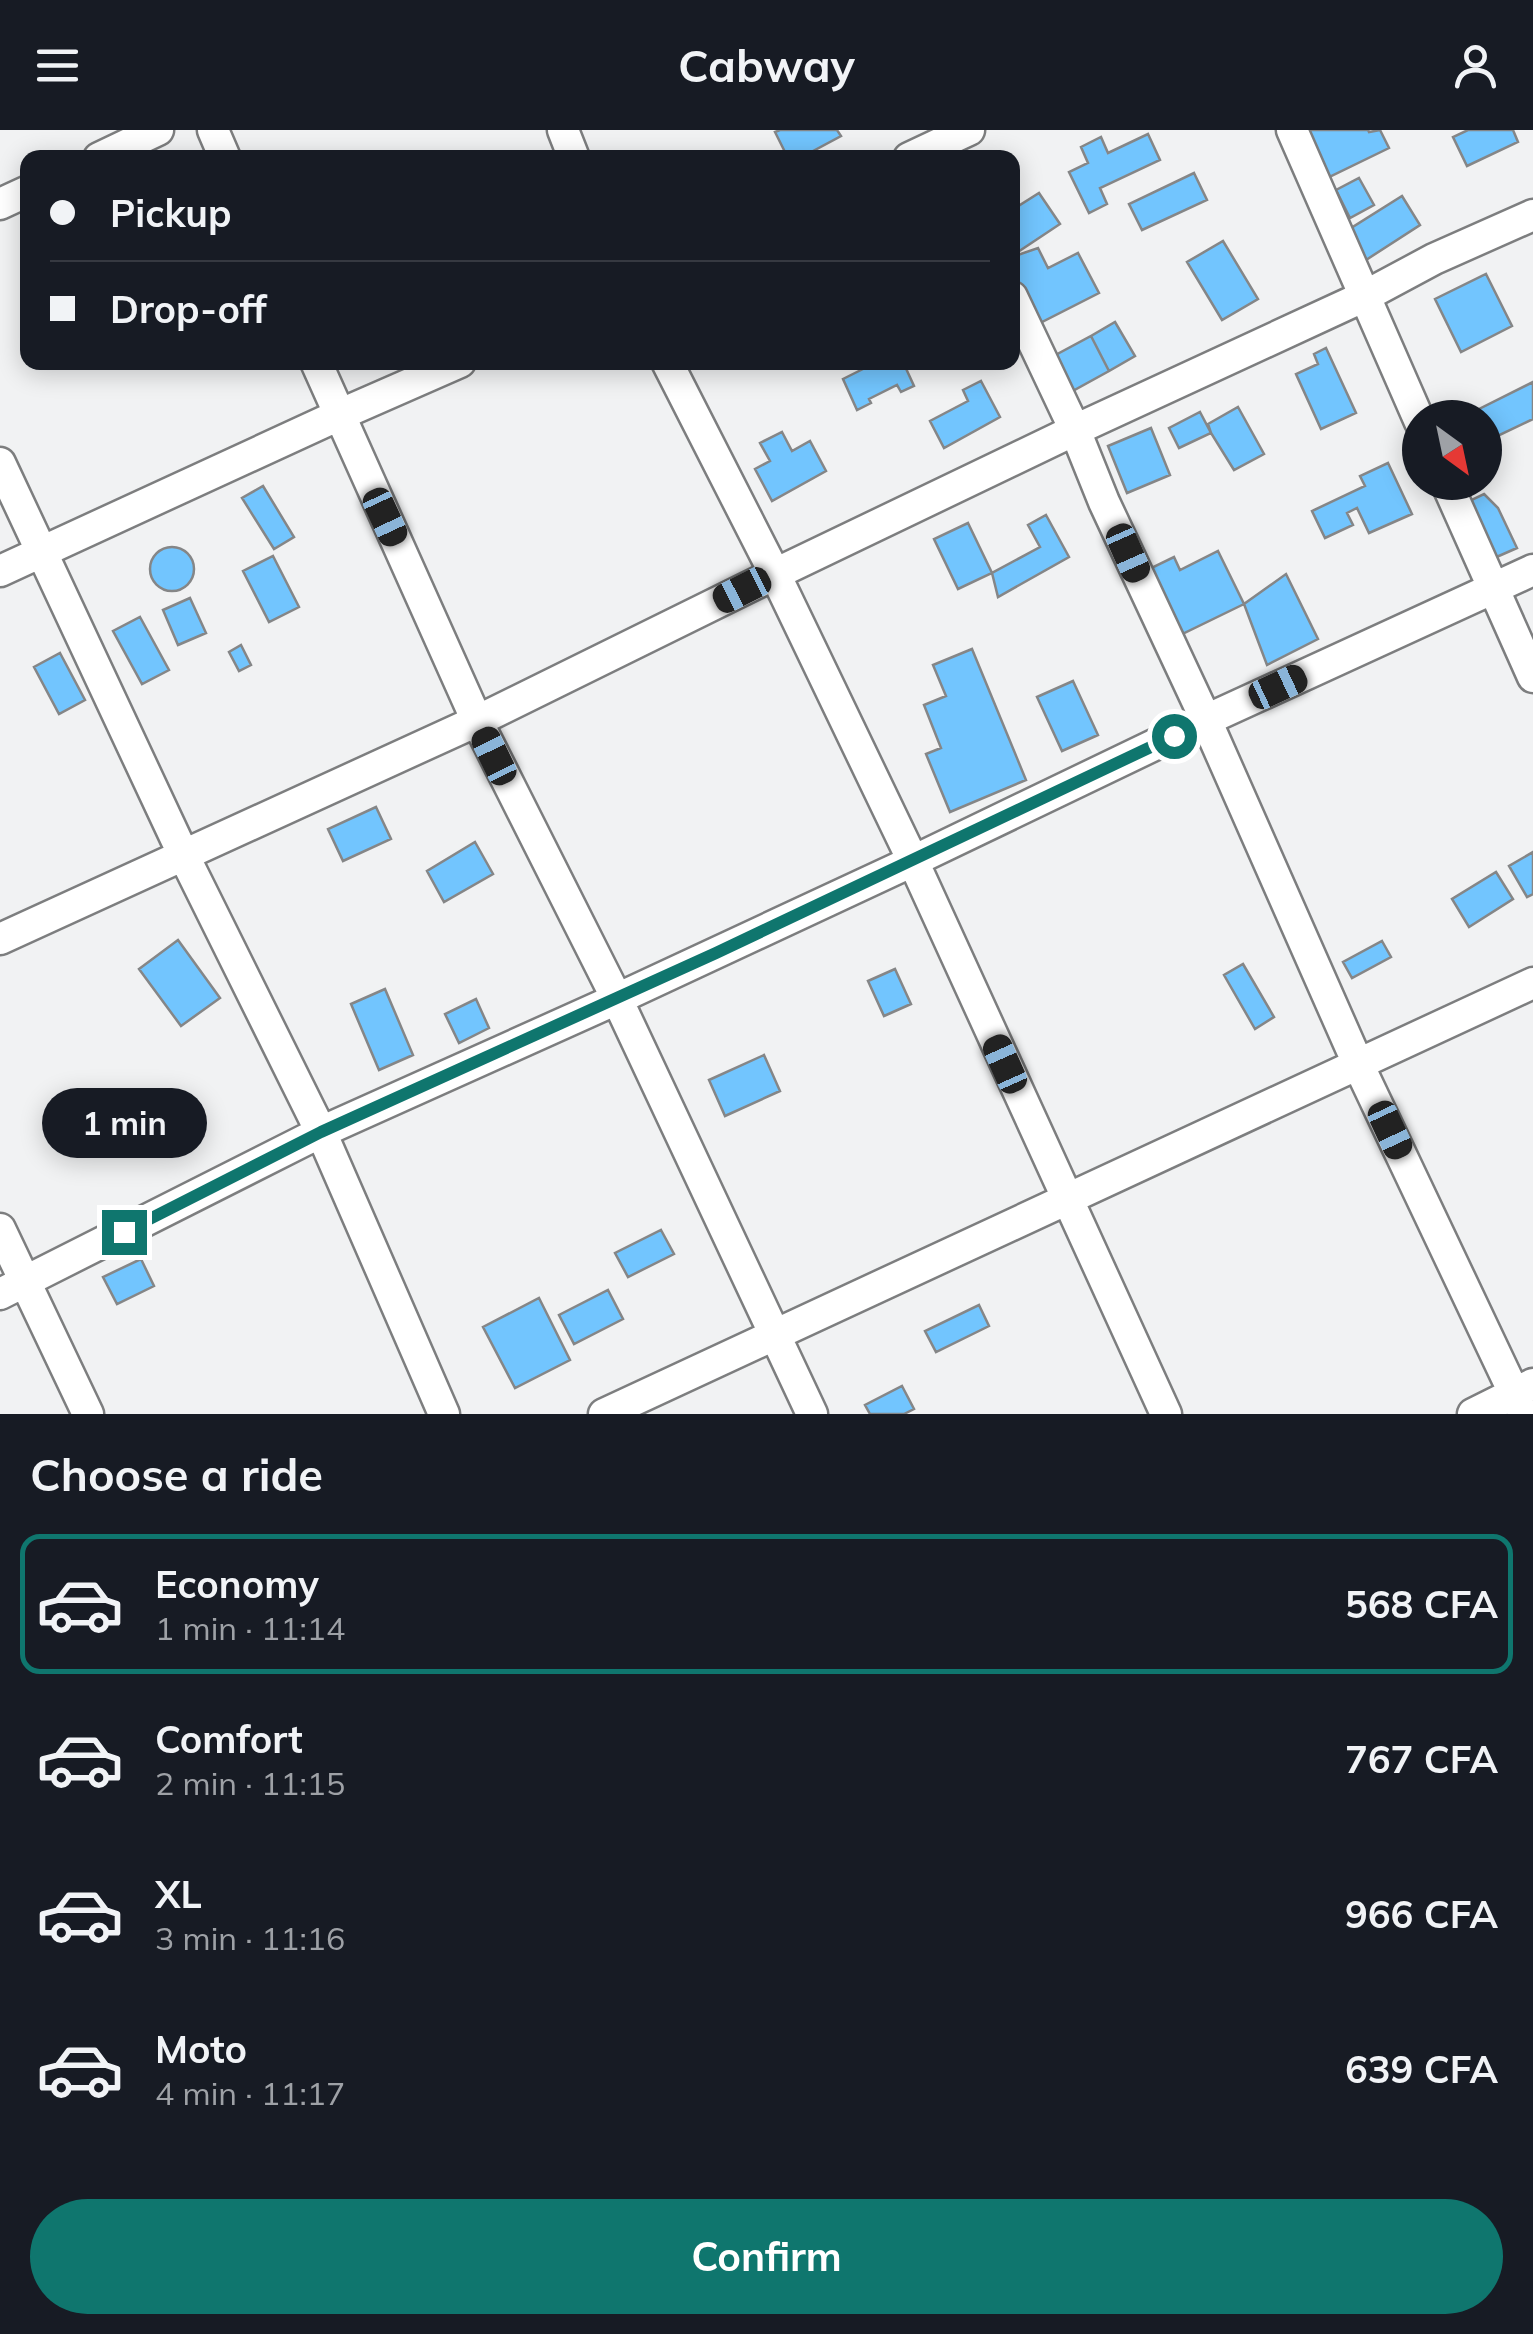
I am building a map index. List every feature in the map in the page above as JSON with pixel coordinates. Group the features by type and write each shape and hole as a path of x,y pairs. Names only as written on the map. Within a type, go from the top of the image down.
{"street":[{"path":"116,150 158,130"},
{"path":"940,143 969,130"},
{"path":"1292,130 1411,400"},
{"path":"0,939 477,721 1075,430 1533,214"},
{"path":"1020,314 1358,1064 1524,1397 1473,1414"},
{"path":"320,370 477,721 617,998 812,1414"},
{"path":"0,571 441,370"},
{"path":"671,370 776,574 913,861 1166,1414"},
{"path":"0,463 183,854 321,1132 444,1414"},
{"path":"1454,500 1533,677"},
{"path":"12,1288 321,1132 913,861 1206,720 1533,570"},
{"path":"604,1414 1533,983"},
{"path":"0,1229 12,1288 88,1414"}],"building":[{"path":"837,130 841,136 815,150 784,150 775,132"},
{"path":"1301,130 1380,130 1389,148 1325,179"},
{"path":"1468,130 1513,130 1518,142 1467,166 1453,137"},
{"path":"1148,134 1160,160 1100,188 1107,204 1089,213 1069,172 1088,163 1081,147 1101,137 1108,153"},
{"path":"1194,173 1207,200 1142,230 1129,204"},
{"path":"1359,178 1374,205 1350,218 1336,190"},
{"path":"1039,193 1060,224 1020,251 1020,205"},
{"path":"1402,196 1420,225 1366,260 1348,230"},
{"path":"1223,241 1258,299 1222,320 1187,262"},
{"path":"1038,248 1048,268 1078,253 1099,293 1038,324 1020,285 1020,254"},
{"path":"1486,274 1512,326 1461,352 1435,299"},
{"path":"1115,322 1135,356 1109,371 1091,336"},
{"path":"1091,336 1109,371 1069,393 1050,358"},
{"path":"1326,348 1356,413 1321,429 1296,374 1318,364 1314,354"},
{"path":"861,370 907,370 914,386 901,392 897,385 857,410 843,379"},
{"path":"981,381 1000,417 944,448 930,421 968,401 963,390"},
{"path":"1533,382 1533,419 1502,434 1502,400 1497,400"},
{"path":"1238,407 1264,454 1234,470 1208,424"},
{"path":"1200,412 1211,433 1179,448 1169,428"},
{"path":"1151,428 1170,475 1127,493 1108,446"},
{"path":"782,432 792,451 810,441 826,471 772,501 755,469 770,461 760,443"},
{"path":"1388,463 1402,500 1412,514 1369,533 1357,508 1347,513 1353,525 1325,538 1312,511 1365,486 1360,476"},
{"path":"263,486 294,537 274,549 242,498"},
{"path":"1490,500 1498,508 1517,548 1492,559 1465,503"},
{"path":"1046,515 1069,557 998,597 992,573 1040,547 1028,525"},
{"path":"968,523 992,573 958,589 934,539"},
{"path":"172,547 187,554 194,569 187,584 172,591 157,584 150,569 157,554"},
{"path":"1218,551 1244,604 1174,638 1145,571 1174,557 1180,570"},
{"path":"273,556 299,607 269,622 243,571"},
{"path":"1286,574 1318,639 1267,665 1244,604"},
{"path":"190,598 206,633 178,645 163,610"},
{"path":"140,617 169,670 142,684 113,631"},
{"path":"241,645 251,665 239,671 229,652"},
{"path":"972,649 1026,780 950,812 926,754 941,748 924,705 946,696 933,665"},
{"path":"60,653 85,700 59,714 34,667"},
{"path":"1073,681 1098,735 1062,751 1037,697"},
{"path":"376,807 391,839 343,861 328,829"},
{"path":"475,842 493,874 444,902 427,871"},
{"path":"1533,852 1533,894 1527,897 1509,866"},
{"path":"1496,872 1513,899 1469,927 1452,899"},
{"path":"178,940 220,998 181,1026 139,969"},
{"path":"1382,941 1391,957 1352,978 1343,962"},
{"path":"1243,964 1274,1017 1255,1029 1224,975"},
{"path":"895,969 911,1004 884,1016 868,981"},
{"path":"385,989 413,1055 379,1070 351,1004"},
{"path":"476,999 489,1028 459,1043 445,1014"},
{"path":"764,1055 780,1091 725,1116 709,1080"},
{"path":"661,1230 674,1254 628,1277 615,1253"},
{"path":"141,1259 154,1286 117,1304 103,1277"},
{"path":"608,1290 623,1319 574,1344 559,1315"},
{"path":"539,1298 570,1360 515,1388 483,1327"},
{"path":"979,1305 989,1326 936,1352 925,1331"},
{"path":"902,1386 914,1409 904,1414 870,1414 865,1405"}],"route":[{"path":"124,1232 321,1132 716,953 1174,736"}]}
